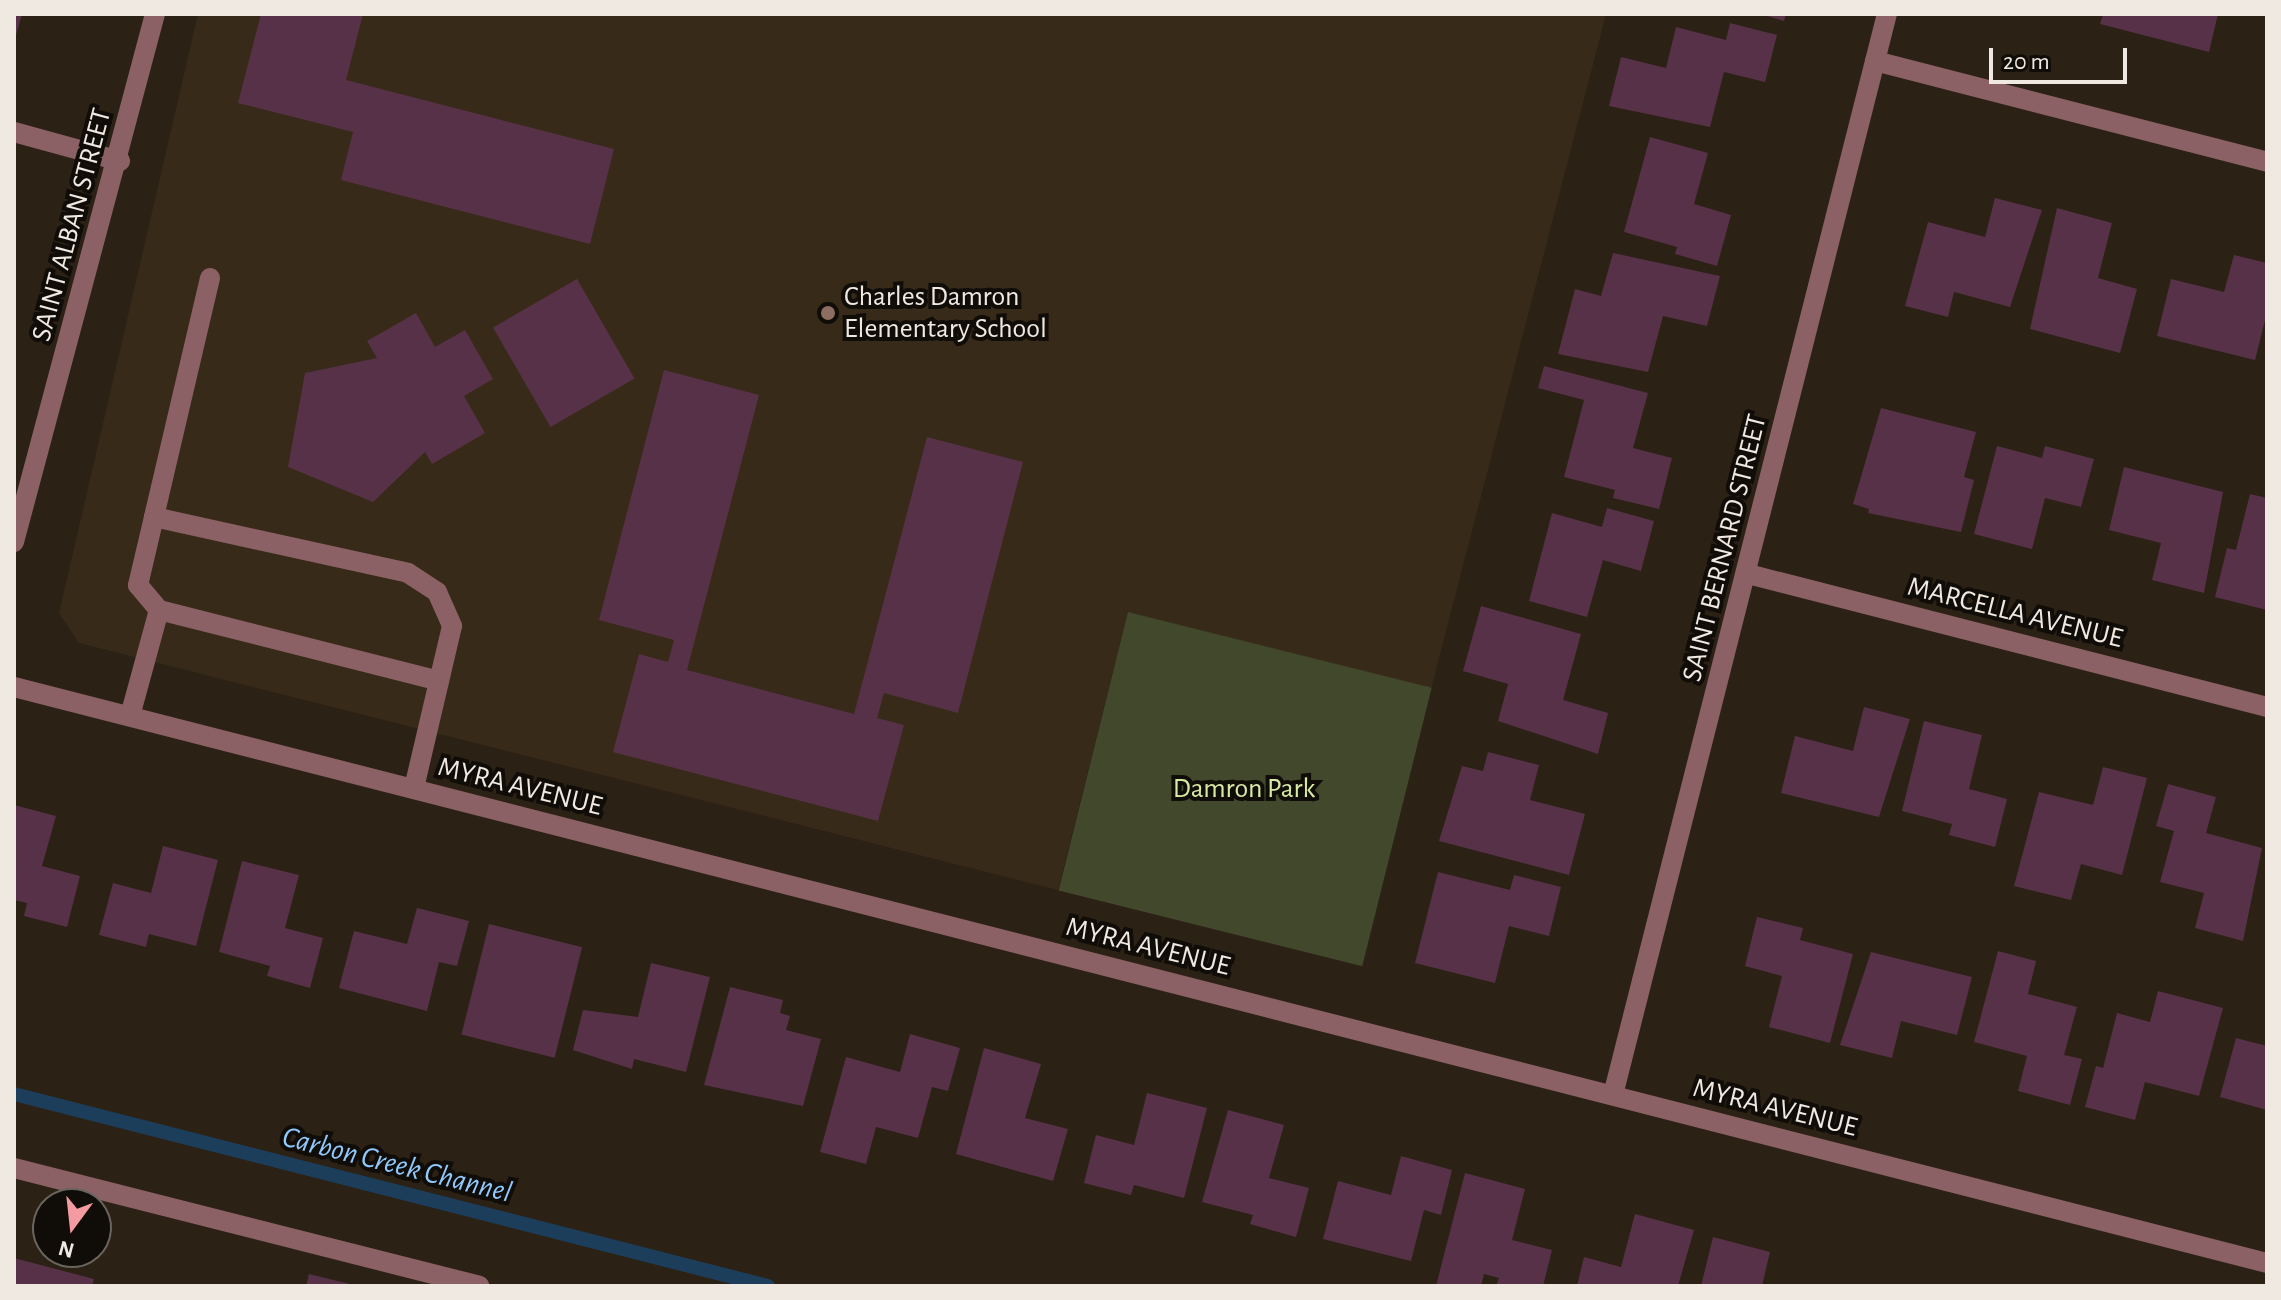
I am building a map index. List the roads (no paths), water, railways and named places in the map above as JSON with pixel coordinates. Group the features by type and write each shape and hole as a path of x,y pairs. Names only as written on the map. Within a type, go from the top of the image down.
{"street":[{"name":"SAINT ALBAN STREET","path":"14,542 120,161 155,14"},
{"name":"SAINT BERNARD STREET","path":"1613,1095 1748,574 1887,14"},
{"path":"1875,61 2267,162"},
{"path":"14,132 120,161"},
{"path":"210,278 138,585 159,610 439,681"},
{"path":"154,517 408,573 437,592 452,626 414,788"},
{"name":"MARCELLA AVENUE","path":"1748,574 2267,707"},
{"path":"130,716 159,610"},
{"name":"MYRA AVENUE","path":"14,687 2267,1263"},
{"path":"14,1168 479,1286"}],"waterway":[{"name":"Carbon Creek Channel","path":"14,1094 768,1286"}],"place":[{"name":"Charles Damron Elementary School","path":"828,313"}],"park label":[{"name":"Damron Park","path":"1244,789"}]}
